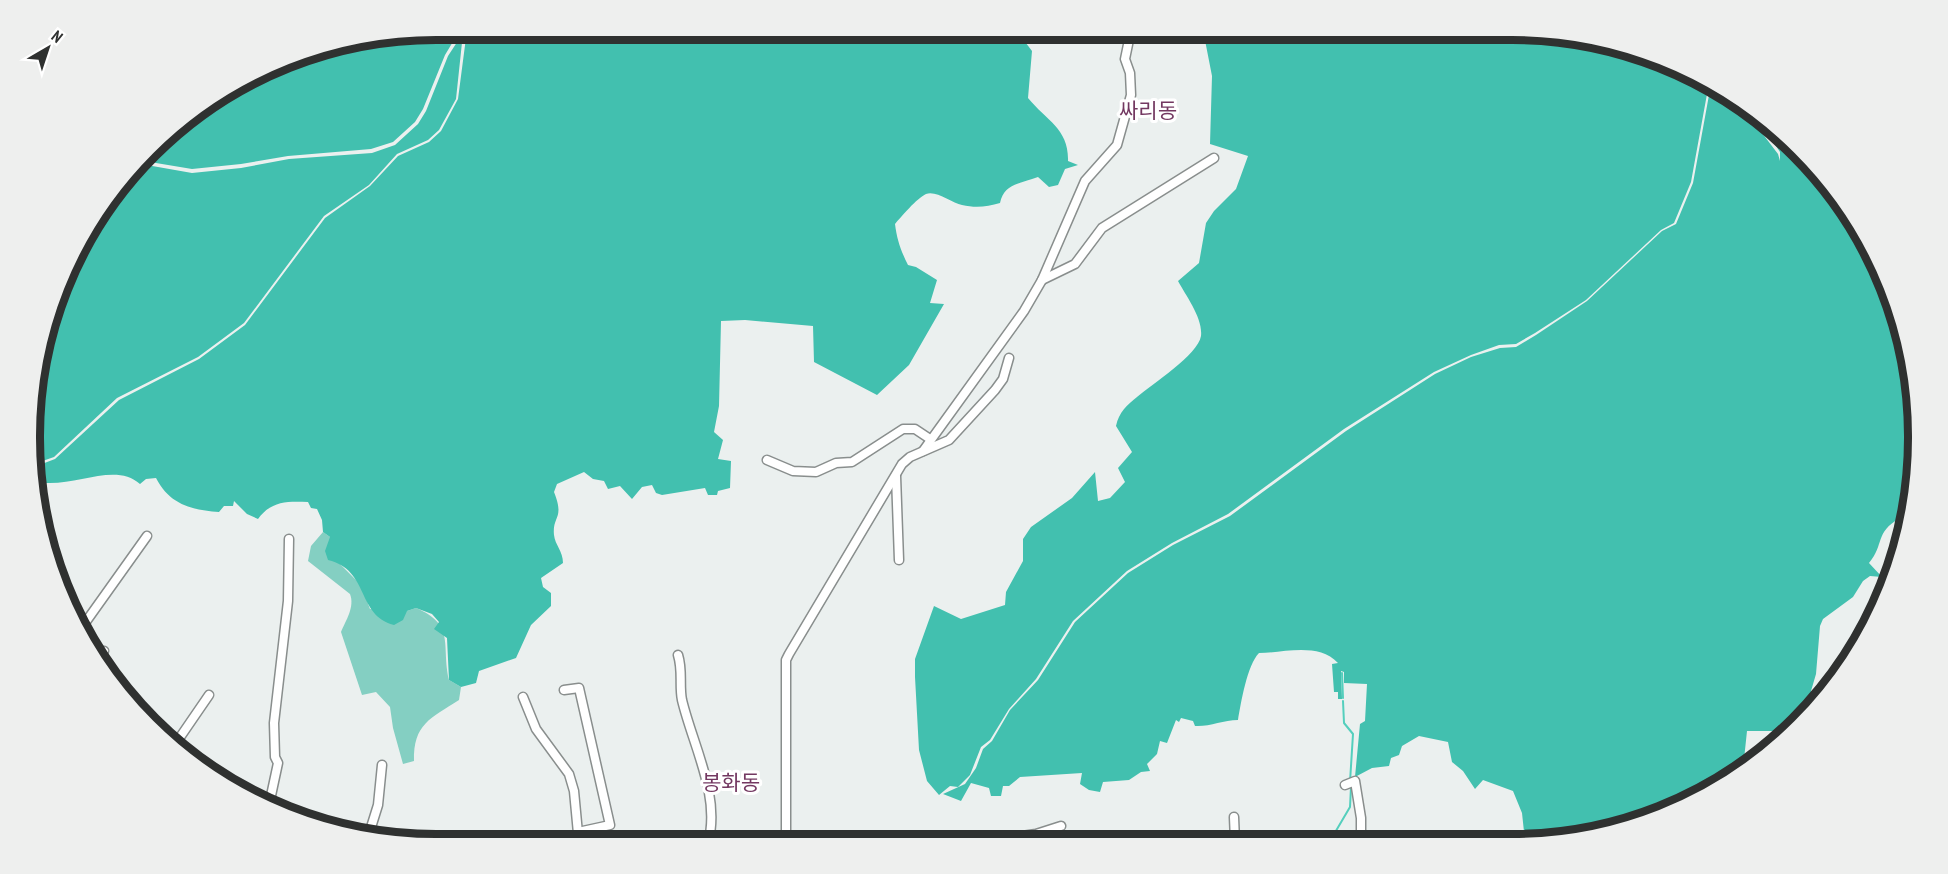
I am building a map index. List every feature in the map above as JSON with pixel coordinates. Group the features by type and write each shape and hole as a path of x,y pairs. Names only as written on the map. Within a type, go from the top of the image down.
{"street":[{"path":"923,451 996,353 1042,280 1085,181 1117,145 1131,94 1130,73 1125,59 1129,40"},
{"path":"1042,280 1075,264 1102,228 1214,158"},
{"path":"786,834 786,660 896,475 910,457 949,440 995,390 1003,379 1009,358"},
{"path":"767,460 793,471 816,472 837,463 852,462 903,429 915,429 930,439"},
{"path":"896,475 899,560"},
{"path":"86,621 147,536"},
{"path":"271,797 278,763 275,757 274,723 288,601 289,539"},
{"path":"678,655 682,667 680,692 699,756 713,823 710,834"},
{"path":"522,697 536,729 569,774 578,832 610,825 579,688 564,690"},
{"path":"179,738 208,695"},
{"path":"371,828 378,805 382,765"},
{"path":"1345,785 1355,782 1361,818 1361,834"},
{"path":"1234,817 1235,834"},
{"path":"1036,834 1061,826"}],"green space":[{"path":"454,40 445,55 423,109 415,122 393,142 371,149 288,156 192,169 152,162 196,122 262,81 310,62 360,48 411,41"},
{"path":"458,40 462,40 456,99 439,130 428,140 397,154 369,185 324,216 244,323 198,357 117,398 54,457 41,462 41,411 48,360 54,334 71,285 81,262 107,217 149,165 192,173 241,168 289,159 372,153 395,145 418,124 426,111 448,56"},
{"path":"466,40 1024,40 1032,51 1028,98 1056,126 1065,141 1068,161 1078,165 1065,169 1058,185 1049,187 1038,177 1009,188 1002,196 1000,203 990,205 967,206 934,194 926,194 901,217 895,224 908,265 916,267 937,280 930,303 944,304 909,365 877,395 814,362 813,326 745,320 721,321 719,406 714,432 723,440 718,459 731,461 730,488 718,491 717,495 708,495 705,488 662,495 656,493 652,485 642,487 632,499 620,486 608,489 604,481 593,479 584,472 557,484 554,492 558,512 554,535 563,563 541,578 543,587 551,593 551,606 531,625 516,658 479,671 476,683 461,687 449,680 447,638 434,629 439,622 432,614 416,608 407,611 403,620 394,625 382,620 367,603 351,573 341,565 328,560 325,551 330,537 323,532 322,520 317,509 311,508 308,502 274,505 258,519 247,514 234,501 233,506 224,506 219,512 200,510 183,504 168,494 156,478 146,479 140,484 129,477 117,475 43,482 41,464 55,459 119,400 199,359 245,325 325,218 370,186 398,156 429,142 441,131 458,99"},
{"path":"1205,40 1511,40 1563,44 1614,54 1663,71 1707,93 1691,182 1674,223 1661,230 1586,300 1535,333 1516,344 1499,345 1434,372 1344,429 1228,514 1172,543 1127,571 1073,621 1036,679 1009,709 990,740 981,747 970,775 958,787 950,786 939,795 927,781 919,750 915,677 915,659 934,606 961,619 1005,605 1006,592 1023,561 1023,539 1031,527 1072,498 1095,472 1098,501 1110,498 1125,482 1118,468 1132,452 1116,426 1119,417 1130,403 1174,369 1198,344 1201,329 1197,315 1178,281 1199,263 1206,223 1214,211 1236,189 1248,156 1210,144 1212,76"},
{"path":"1709,94 1760,129 1778,154 1780,161 1780,152 1770,138 1772,139 1809,176 1841,217 1867,262 1886,310 1900,360 1907,411 1907,463 1899,519 1886,529 1869,563 1881,577 1870,576 1863,581 1853,597 1823,619 1820,626 1812,694 1775,732 1747,731 1744,758 1686,793 1638,812 1588,826 1524,833 1522,813 1513,791 1483,780 1475,789 1463,771 1452,762 1448,742 1419,736 1402,746 1399,755 1391,758 1389,766 1372,768 1355,777 1360,724 1365,721 1367,684 1344,683 1344,672 1341,671 1342,699 1338,699 1338,692 1334,692 1332,664 1338,663 1321,653 1300,650 1259,653 1251,666 1245,685 1238,720 1195,726 1193,721 1181,718 1179,722 1176,720 1167,743 1160,741 1157,754 1147,764 1150,771 1141,772 1129,780 1103,782 1100,792 1089,790 1080,784 1082,773 1020,777 1009,786 1003,786 1001,796 991,796 989,788 971,783 961,801 943,794 965,784 976,768 983,749 992,741 1010,710 1038,680 1075,622 1128,573 1173,545 1230,516 1346,431 1435,374 1471,357 1500,348 1516,347 1587,301 1662,231 1676,224 1693,183"},
{"path":"323,532 330,537 339,563 361,585 370,609 407,611 416,608 429,615 442,629 449,680 461,687 459,700 432,717 420,730 414,748 414,761 403,764 390,707 376,692 362,695 341,632 351,609 350,594 308,561 311,546"}],"waterway":[{"path":"1342,673 1343,698"},
{"path":"1343,701 1344,723 1353,734 1350,782"},
{"path":"1334,834 1350,807 1351,787"}],"district":[{"name":"싸리동","path":"1148,110"},
{"name":"봉화동","path":"731,782"}]}
